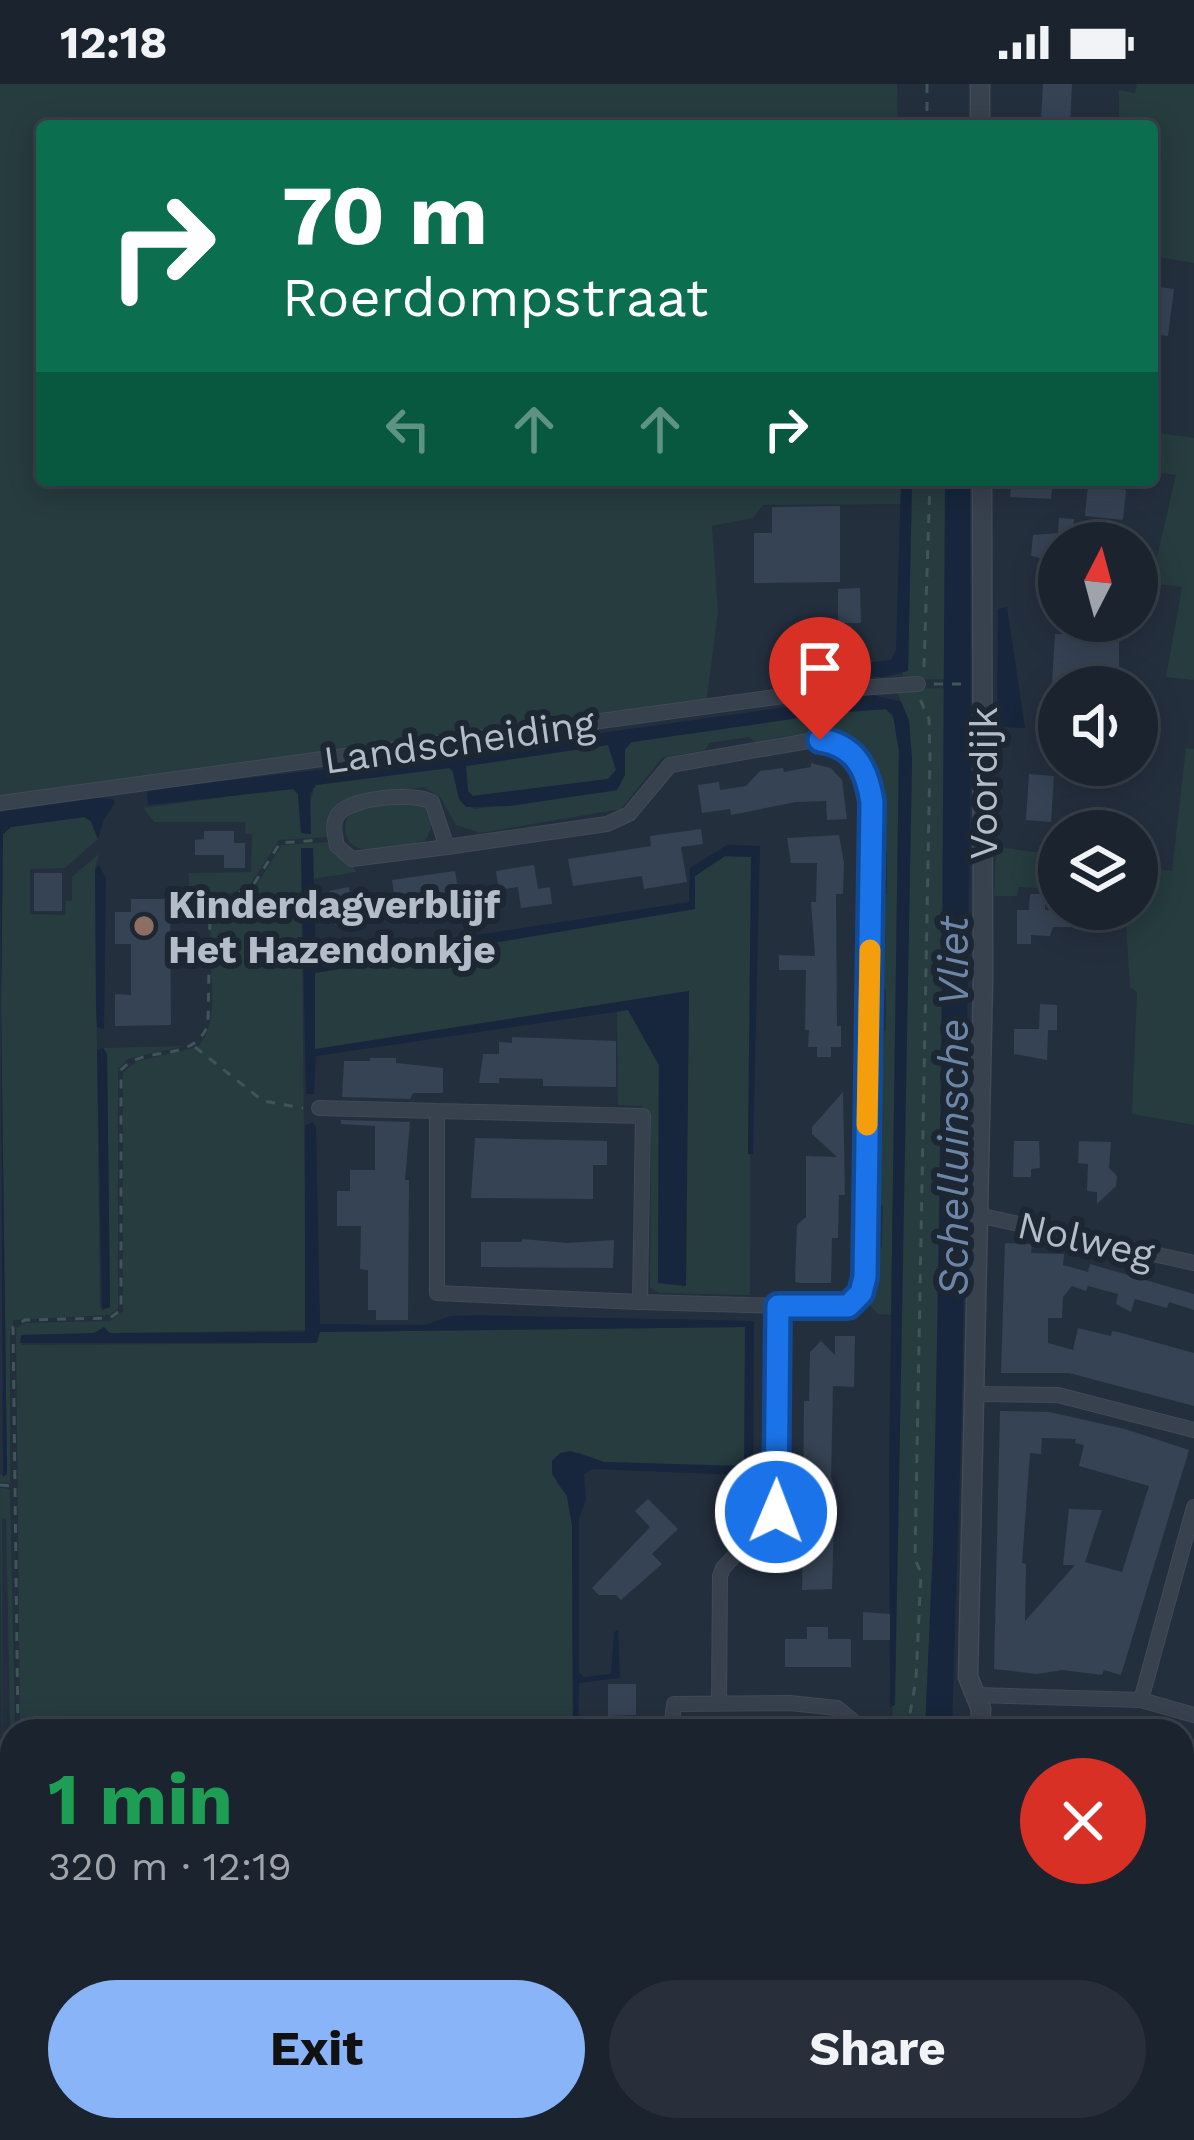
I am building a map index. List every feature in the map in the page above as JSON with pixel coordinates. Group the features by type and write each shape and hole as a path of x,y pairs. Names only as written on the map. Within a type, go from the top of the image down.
{"street":[{"path":"980,84 980,120"},
{"name":"Voordijk","path":"981,1719 968,1677 983,959 982,486"},
{"name":"Landscheiding","path":"0,803 827,690 918,684"},
{"path":"437,1111 436,1293 848,1306 861,1293 865,1277 872,802 856,756 844,746 820,740 686,761 663,770 621,820 364,860 343,854 334,826 343,809 412,795 432,802 447,847"},
{"path":"319,1108 643,1116 640,1302"},
{"name":"Nolweg","path":"978,1215 1194,1263"},
{"path":"719,1704 720,1576 776,1512 778,1306"},
{"path":"976,1394 1058,1395 1194,1430"},
{"path":"1141,1700 1194,1507"},
{"path":"976,1695 1141,1700 1194,1715"},
{"path":"672,1719 674,1704 837,1708 850,1719"}],"path":[{"path":"927,84 927,120"},
{"path":"909,1719 916,1679 921,1574 915,1559 930,756 929,719 918,684 926,664 930,486"},
{"path":"944,683 973,684"},
{"path":"17,1719 13,1327 25,1320 103,1319 118,1313 121,1070 130,1061 194,1046 208,1024 210,911 217,902 252,887 280,843 336,839"},
{"path":"194,1046 268,1104 319,1108"},
{"path":"0,1485 13,1486"}],"green space":[{"path":"0,84 897,84 898,120 36,120 36,486 901,486 901,504 763,505 753,518 712,526 718,612 706,704 0,799"},
{"path":"1137,84 1194,84 1194,263 1158,257 1158,120 1119,120 1119,90 1135,93"},
{"path":"1158,433 1194,438 1194,680 1166,677 1182,587 1158,584 1158,553 1176,475 1158,473"},
{"path":"912,486 945,486 946,679 903,680 908,670"},
{"path":"946,688 935,1499 926,1719 892,1719 912,760 909,721 896,689"},
{"path":"886,709 896,721 899,752 891,1315 878,1314 866,1301 882,1246 883,1206 877,1200 879,1036 886,1030 886,990 880,985 887,853 881,848 876,764 853,740 806,733 755,742 749,737 709,743 705,750 662,758 621,809 480,833 456,825 441,798 424,787 345,799 329,813 328,837 279,840 250,885 216,900 206,918 202,918 201,896 189,895 189,873 251,872 252,834 246,834 245,822 154,822 143,808 291,788 298,794 301,833 315,785 449,768 459,799 474,809 613,791 625,775 624,752 631,742"},
{"path":"609,745 616,770 608,779 473,796 468,792 466,766"},
{"path":"1186,748 1194,749 1194,1125 1132,1114 1137,992 1130,987 1126,930 1158,930 1158,869 1172,871"},
{"path":"414,802 432,817 425,841 371,850 350,843 347,818 359,809"},
{"path":"84,817 98,839 65,868 30,869 30,914 65,915 66,901 72,901 72,877 99,854 95,869 100,1308 110,1307 107,1054 103,1048 184,1046 128,1059 118,1069 118,1309 109,1315 14,1320 10,1331 10,1483 0,1482 0,1475 7,1474 3,834 11,827"},
{"path":"329,842 334,855 356,872 313,879 313,848 301,848 306,1330 21,1335 22,1345 316,1343 320,1332 745,1327 746,1462 740,1467 604,1462 577,1452 556,1482 567,1496 572,1525 573,1719 20,1719 16,1328 25,1323 110,1321 123,1311 123,1072 138,1061 198,1047 211,1015 210,942 216,908 254,889 282,845"},
{"path":"996,847 1038,852 1038,888 1019,887 1017,896 994,896"},
{"path":"725,856 751,857 750,1295 660,1293 650,1288 651,1120 642,1106 618,1105 617,1010 628,1010 659,1065 658,1279 685,1286 689,991 315,1050 315,972 694,909 695,876"},
{"path":"0,1488 10,1489 15,1719 10,1719 6,1519 2,1518 2,1719"}],"water":[{"path":"901,486 912,486 908,671 884,677 836,677 835,666 891,660 896,650"},
{"name":"Schelluinsche Vliet","path":"945,486 970,486 962,1402 952,1719 926,1719 941,1135"},
{"path":"1007,607 1025,728 997,727 998,609"},
{"path":"873,695 901,702 909,721 912,760 895,1705 890,1707 889,1473 899,752 893,715 886,709 833,713 632,742 625,748 625,775 617,790 510,806 466,807 449,768 316,785 310,793 311,834 301,833 294,789 148,805 147,790 444,755","holes":["608,745 616,770 608,779 473,796 468,791 466,766"]},
{"path":"97,798 115,803 98,839 91,821 84,817 11,827 3,834 7,1474 3,1477 0,812"},
{"path":"727,845 760,846 753,1154 748,1154 751,857 725,856 695,876 695,909 315,973 315,1049 689,991 686,1286 658,1283 659,1065 628,1010 316,1056 314,1094 306,1094 301,848 313,848 316,960 689,902 690,868"},
{"path":"99,865 106,878 104,1029 97,1027 96,1007 95,869"},
{"path":"103,1048 107,1054 110,1307 102,1310 97,1050"},
{"path":"312,1122 316,1126 320,1324 425,1325 451,1316 476,1315 754,1321 753,1510 743,1511 744,1478 739,1475 593,1469 584,1474 586,1499 579,1519 579,1672 584,1677 611,1674 614,1632 618,1630 620,1678 579,1683 578,1719 573,1719 572,1525 567,1496 552,1474 552,1461 570,1451 604,1462 744,1466 745,1327 320,1332 317,1343 20,1343 21,1335 94,1333 104,1327 110,1333 305,1332 305,1126"}],"building":[{"path":"1043,84 1072,84 1070,120 1041,120"},
{"path":"1158,287 1174,289 1168,336 1158,335"},
{"path":"1011,486 1052,486 1051,499 1010,497"},
{"path":"1088,486 1126,490 1123,520 1085,516"},
{"path":"840,506 840,582 754,583 754,533 772,533 772,507"},
{"path":"1033,535 1038,535 1038,558 1031,556"},
{"path":"860,588 861,623 838,623 838,589"},
{"path":"1055,642 1119,642 1119,666 1053,666"},
{"path":"811,763 831,768 842,780 847,819 827,820 826,801 731,815 730,809 702,813 698,785 719,782 720,790 746,786 760,771 783,768 784,772 811,767"},
{"path":"1029,774 1038,775 1038,786 1053,786 1052,810 1038,810 1038,821 1026,820"},
{"path":"701,829 703,844 681,847 687,882 644,889 642,876 573,886 568,859 651,846 650,836"},
{"path":"204,831 234,831 234,843 245,843 245,868 224,868 224,855 195,855 195,840 204,839"},
{"path":"839,835 844,863 843,894 836,894 841,1047 831,1047 831,1057 817,1057 817,1047 808,1047 809,1030 805,1030 806,970 779,970 779,955 815,956 811,902 816,902 817,863 791,863 787,838"},
{"path":"534,865 538,889 550,887 552,904 521,908 518,887 499,890 496,871"},
{"path":"455,871 460,900 396,907 392,880"},
{"path":"34,873 62,873 62,911 34,911"},
{"path":"349,887 351,902 376,898 379,918 335,925 329,891"},
{"path":"1030,894 1038,894 1038,930 1052,930 1050,936 1031,935 1031,944 1017,944 1017,910 1029,910"},
{"path":"131,899 170,899 171,1025 115,1026 115,994 131,995 131,944 115,944 115,912 131,912"},
{"path":"1040,1004 1057,1005 1057,1030 1048,1030 1047,1060 1014,1054 1014,1029 1039,1029"},
{"path":"512,1037 616,1041 616,1087 543,1086 543,1079 499,1078 499,1083 479,1083 483,1054 499,1054 499,1042 512,1043"},
{"path":"370,1058 443,1068 443,1093 413,1093 410,1099 342,1097 344,1061"},
{"path":"843,1092 845,1195 839,1195 838,1238 832,1238 831,1283 795,1282 797,1225 806,1217 806,1156 837,1157 812,1134 812,1127"},
{"path":"341,1120 410,1122 405,1180 409,1180 408,1320 376,1320 376,1310 368,1310 368,1270 360,1269 361,1226 337,1226 337,1191 350,1191 350,1170 375,1170 375,1126 341,1124"},
{"path":"475,1138 607,1141 607,1165 593,1165 593,1199 471,1198"},
{"path":"1014,1141 1039,1141 1040,1168 1031,1169 1031,1177 1013,1177"},
{"path":"1079,1141 1111,1142 1109,1168 1117,1176 1116,1186 1097,1204 1097,1192 1087,1191 1088,1164 1078,1163"},
{"path":"614,1240 613,1268 481,1267 481,1242"},
{"path":"1005,1243 1032,1244 1031,1253 1064,1254 1063,1265 1088,1272 1090,1264 1194,1294 1194,1310 1135,1299 1131,1312 1116,1304 1118,1294 1072,1286 1063,1297 1062,1318 1048,1318 1048,1343 1073,1350 1078,1328 1111,1336 1112,1331 1118,1332 1194,1353 1194,1406 1069,1373 1001,1373"},
{"path":"835,1336 855,1336 854,1387 833,1386 832,1589 802,1590 803,1531 810,1531 810,1496 803,1496 804,1401 809,1401 810,1352 821,1341 835,1355"},
{"path":"1000,1411 1049,1412 1189,1450 1121,1675 1104,1670 1102,1675 994,1669","holes":["1042,1438 1076,1439 1075,1443 1084,1445 1079,1466 1149,1486 1122,1572 1085,1562 1102,1510 1069,1509 1063,1565 1075,1565 1025,1621 1026,1564 1022,1563 1030,1453 1041,1454"]},
{"path":"648,1499 678,1529 652,1554 662,1564 621,1600 616,1595 599,1595 592,1588 650,1527 635,1511"},
{"path":"863,1612 890,1614 890,1640 863,1640"},
{"path":"807,1627 828,1627 828,1639 851,1639 851,1667 785,1667 785,1639 807,1639"},
{"path":"608,1684 636,1684 636,1715 608,1716"}],"slow traffic":[{"path":"867,1125 870,950"}],"place":[{"name":"Kinderdagverblijf Het Hazendonkje","path":"144,926"}],"route":[{"path":"776,1512 778,1306 848,1306 861,1293 865,1277 872,802 856,756 844,746 820,740"}]}
